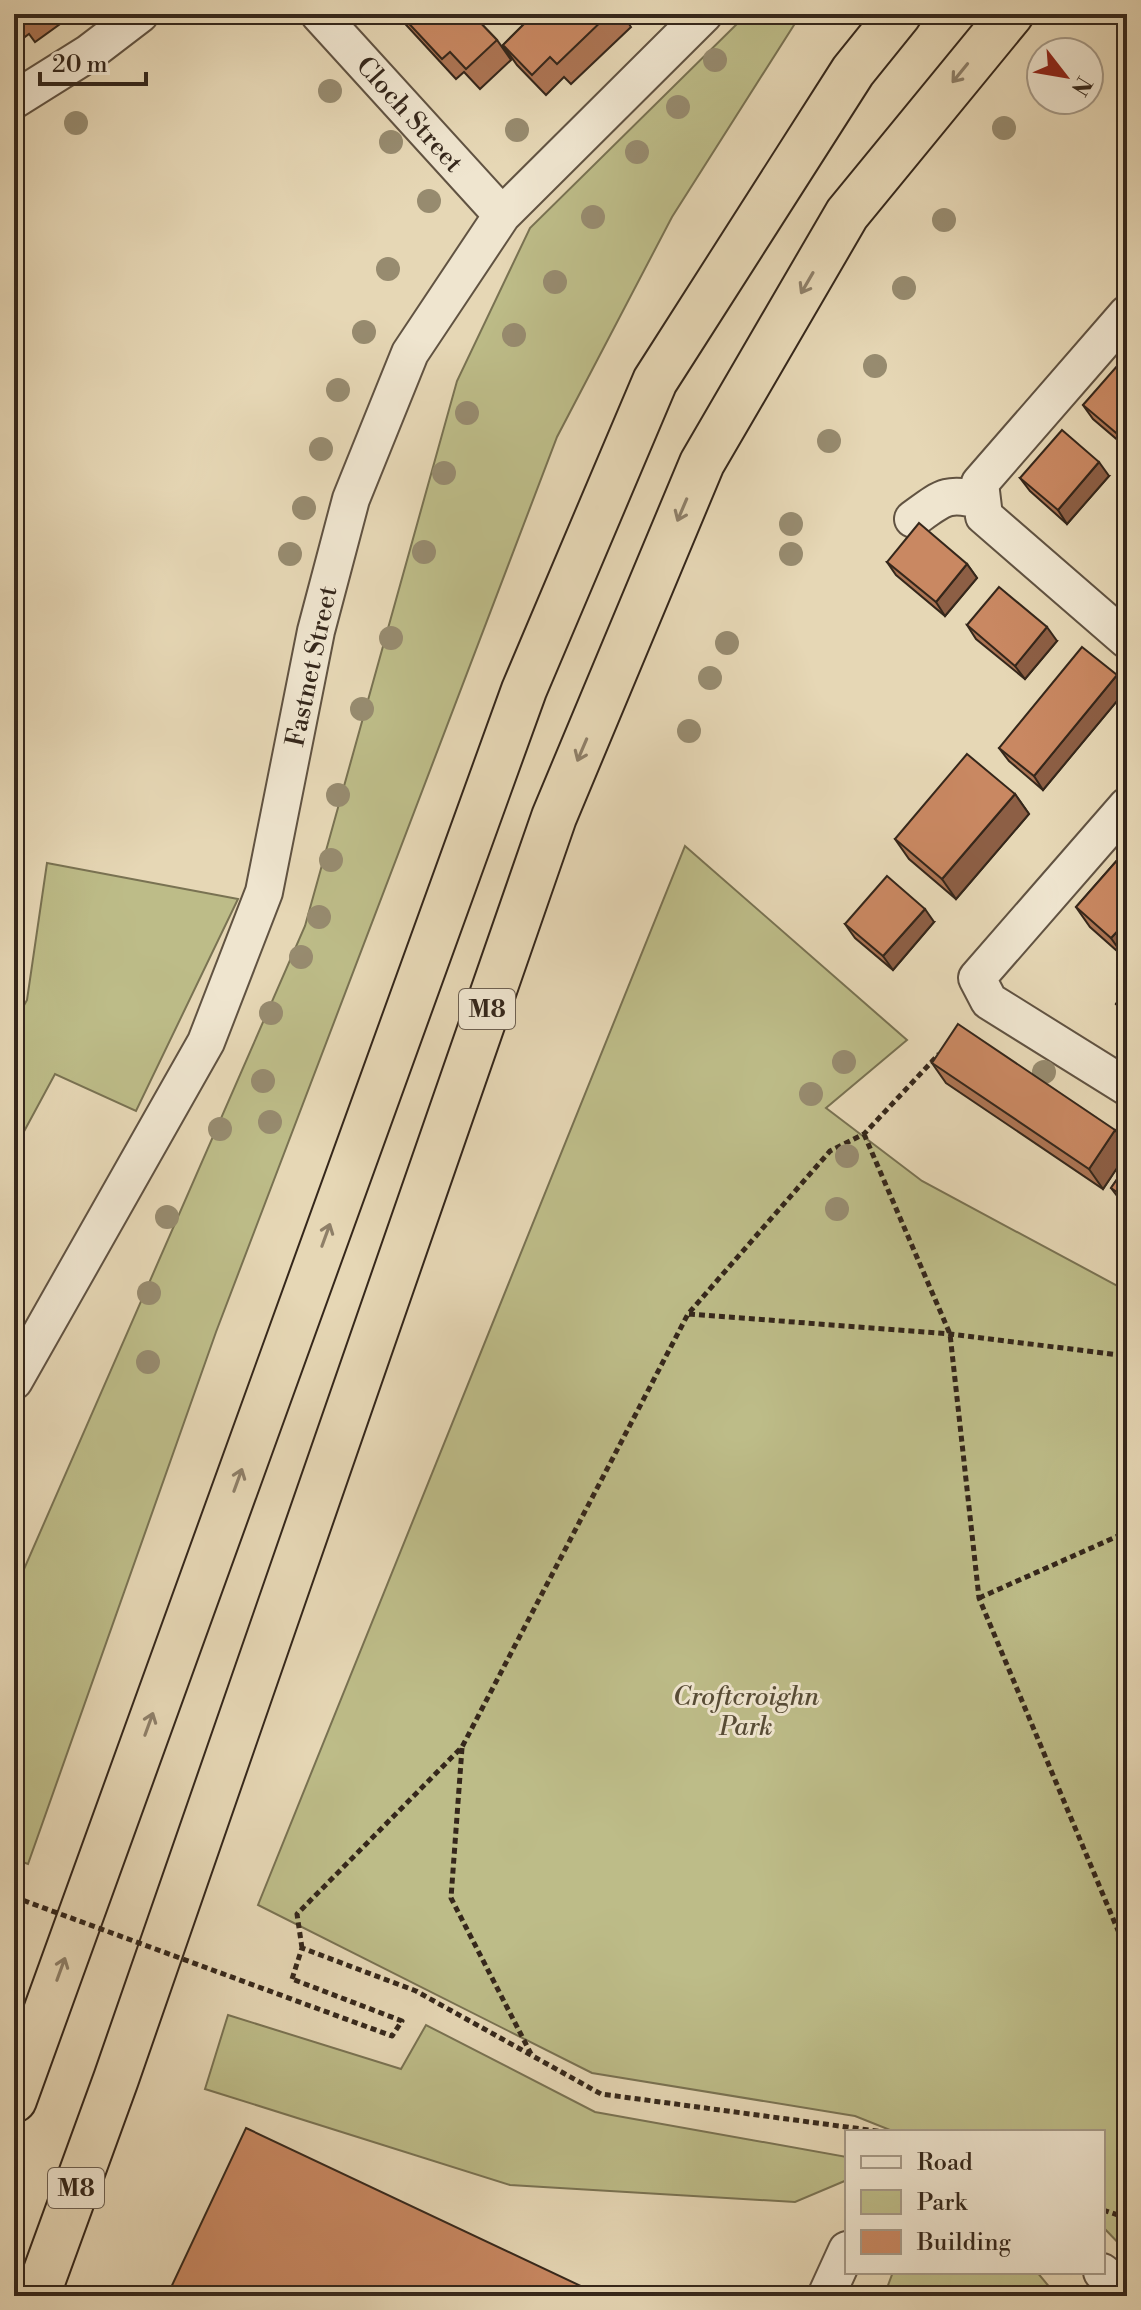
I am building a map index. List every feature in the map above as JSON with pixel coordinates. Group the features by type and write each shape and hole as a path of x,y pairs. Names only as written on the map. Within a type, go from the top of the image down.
{"highway":[{"path":"14,2100 524,690 648,396 853,71 899,14"},
{"name":"M8","path":"37,2296 116,2079 554,817 702,463 847,214 1011,14"},
{"path":"14,2092 34,2042"},
{"path":"62,2296 116,2079"}],"street":[{"path":"14,100 89,53 140,14"},
{"name":"Cloch Street","path":"319,14 502,215"},
{"name":"Fastnet Street","path":"14,1381 206,1042 264,892 316,631 351,499 410,353 502,215 704,14"},
{"path":"1127,314 980,483 984,516 1127,640"},
{"path":"913,519 943,497 957,494 982,501"},
{"path":"1127,806 977,978 989,1001 1127,1087"},
{"path":"826,2296 845,2254"},
{"path":"1104,2274 1127,2292"}],"path":[{"path":"14,1897 392,2036 402,2021 292,1979 302,1948 297,1914 462,1747 688,1314 830,1151 864,1134 947,1045"},
{"path":"864,1134 950,1334 979,1598 1127,1952"},
{"path":"688,1314 950,1334 1127,1356"},
{"path":"979,1598 1127,1532"},
{"path":"462,1747 451,1898 532,2056"},
{"path":"302,1948 416,1991 601,2094 869,2130"},
{"path":"1105,2211 1127,2218"}],"green space":[{"path":"747,14 801,14 672,217 557,437 216,1332 28,1864 14,1859 14,1592 305,926 457,381 530,228"},
{"name":"Croftcroighn Park","path":"685,846 907,1040 826,1108 922,1181 1127,1291 1127,2252 1105,2229 1105,2130 890,2130 855,2116 592,2073 258,1905"},
{"path":"47,863 238,899 136,1111 55,1074 14,1150 14,1023 27,1000"},
{"path":"228,2015 401,2069 426,2025 595,2112 845,2157 845,2181 795,2202 510,2185 205,2089"},
{"path":"892,2274 1039,2274 1056,2295 884,2296"}],"building":[{"path":"16,14 32,14 21,22"},
{"path":"400,14 472,14 497,40 466,69 450,52 442,59"},
{"path":"534,14 609,14 557,64 550,57 532,75 503,45"},
{"path":"1125,357 1127,430 1121,437 1083,405"},
{"path":"1062,430 1099,462 1058,510 1020,478"},
{"path":"919,523 967,564 936,602 887,562"},
{"path":"999,587 1047,627 1015,666 967,625"},
{"path":"1082,647 1117,675 1034,776 999,748"},
{"path":"967,754 1015,794 942,879 895,839"},
{"path":"1127,849 1127,921 1111,938 1076,907"},
{"path":"887,876 925,909 883,956 845,924"},
{"path":"1127,988 1127,1011 1116,1004"},
{"path":"958,1024 1115,1130 1089,1169 932,1063"},
{"path":"1127,1165 1127,1199 1111,1188"},
{"path":"246,2128 602,2296 167,2296"}]}
